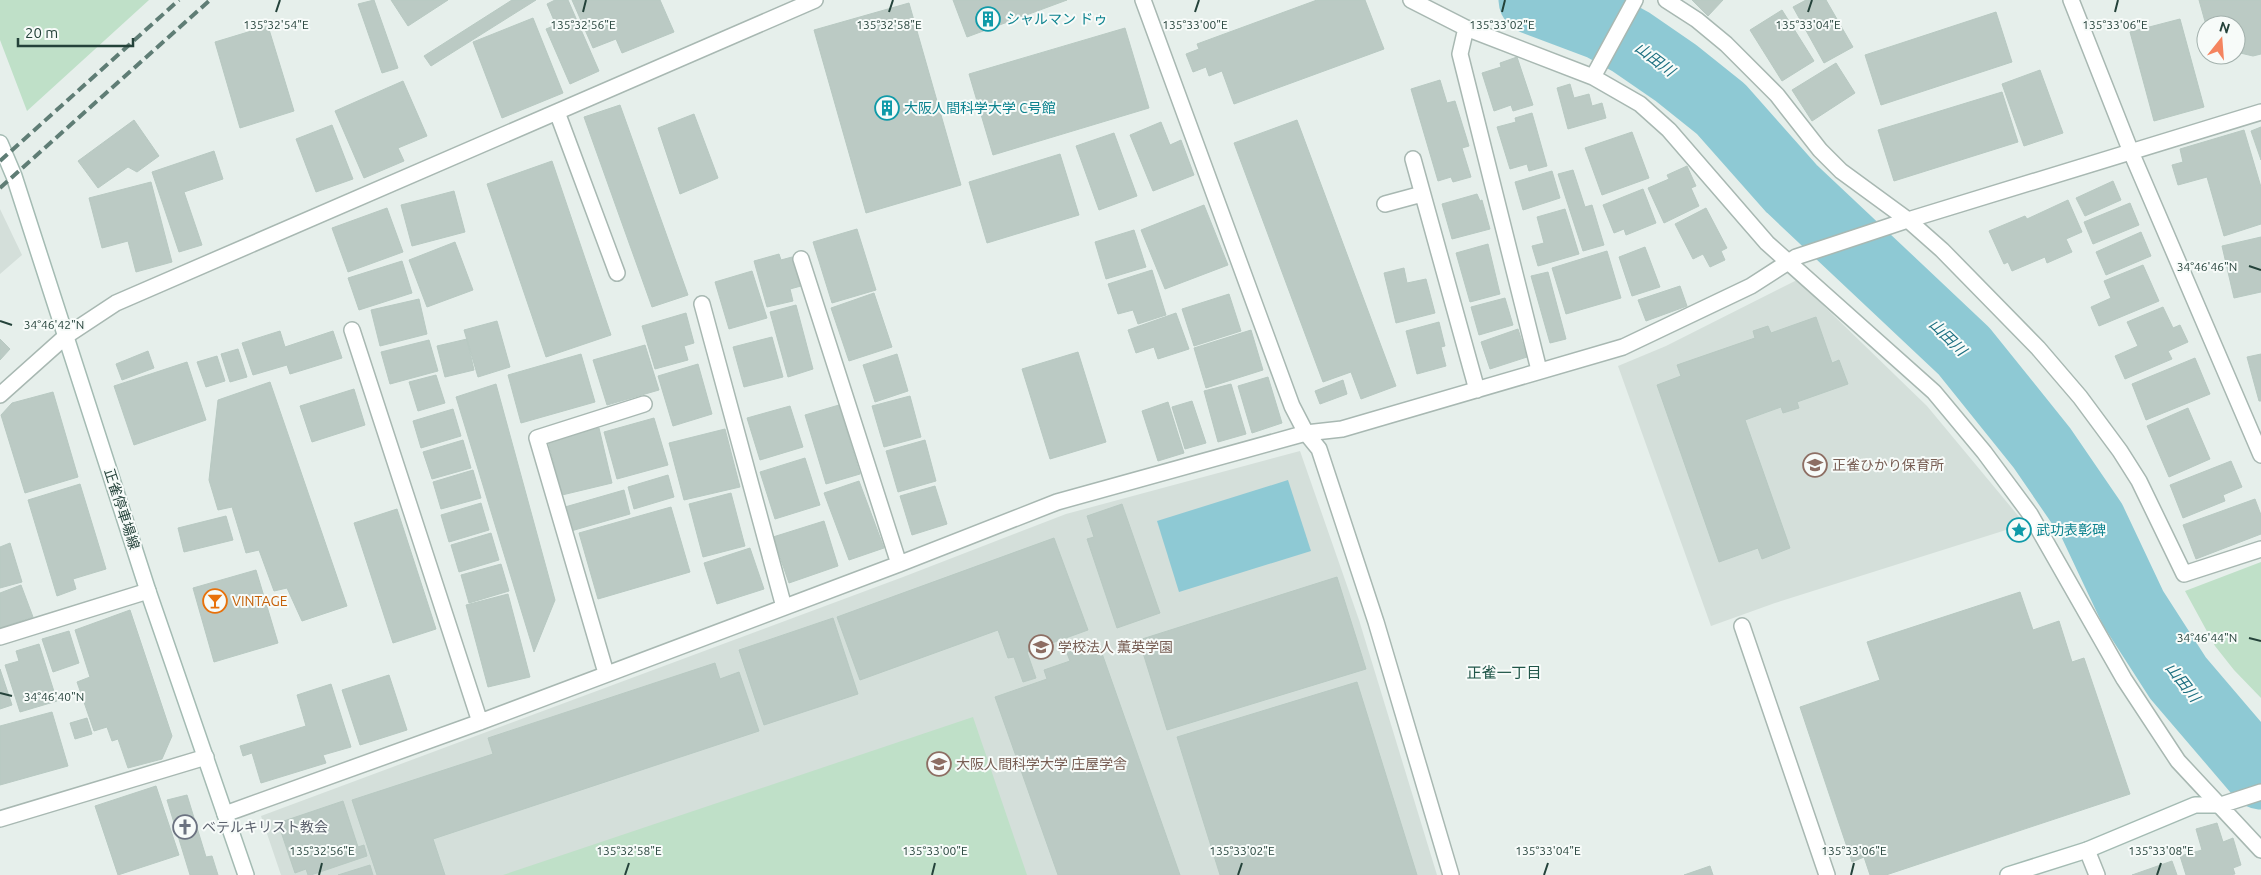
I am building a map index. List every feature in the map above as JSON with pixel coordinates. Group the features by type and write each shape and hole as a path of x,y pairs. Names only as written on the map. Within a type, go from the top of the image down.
{"street":[{"path":"0,395 66,336 116,303 815,0"},
{"path":"1143,0 1292,406 1306,433 1319,449 1376,622 1451,875"},
{"path":"1411,0 1466,28 1594,73 1640,104 1669,130 1767,243 1791,259 1934,392 1984,452 2030,514 2124,680 2178,761 2261,850"},
{"path":"1594,73 1635,0"},
{"path":"1666,0 1697,20 1753,70 1840,171 1902,222 1942,250 1995,302 2080,397 2120,451 2138,481 2184,574 2261,549"},
{"path":"2071,0 2131,152 2261,455"},
{"path":"1466,28 1460,54 1539,370"},
{"path":"557,112 617,273"},
{"path":"226,814 480,722 899,564 1056,502 1306,433 1342,429 1623,347 1752,286 1791,259 1902,222 2261,112"},
{"name":"正雀停車場線","path":"0,143 14,176 148,591 246,875"},
{"path":"1413,159 1477,390"},
{"path":"1385,204 1422,194"},
{"path":"801,259 899,564"},
{"path":"702,304 784,606"},
{"path":"352,330 480,722"},
{"path":"606,673 537,438 644,404"},
{"path":"0,637 148,591"},
{"path":"1742,626 1827,875"},
{"path":"0,820 206,757"},
{"path":"2008,875 2087,850 2195,805 2221,805 2261,792"},
{"path":"2087,850 2097,875"}],"shaded area":[{"path":"0,209 22,255 0,274"},
{"name":"正雀ひかり保育所","path":"1797,280 1927,406 2025,524 1775,603 1711,626 1618,366 1666,346"},
{"name":"学校法人 薫英学園","path":"1300,451 1359,620 1437,875 281,875 261,816 903,577 1066,514"}],"green space":[{"path":"0,0 149,0 27,111 0,40"},
{"path":"2261,562 2261,698 2234,670 2215,646 2185,591"},
{"path":"973,717 1027,875 503,875"}],"water":[{"path":"1288,480 1311,551 1179,592 1157,521"}],"building":[{"path":"374,0 398,68 382,73 358,4"},
{"path":"391,0 448,0 408,26"},
{"path":"512,0 536,0 431,66 424,56"},
{"path":"555,0 568,0 599,71 570,84 546,29 556,25 547,4"},
{"path":"572,0 660,0 674,32 622,53 616,39 593,48"},
{"name":"シャルマン ドゥ","path":"953,0 1067,0 967,37"},
{"path":"1317,0 1365,0 1384,49 1234,104 1222,71 1209,76 1206,67 1193,72 1186,54 1199,49 1197,44"},
{"path":"1692,0 1723,0 1708,16"},
{"path":"1806,0 1826,0 1853,47 1824,63 1793,7"},
{"path":"2199,0 2261,0 2261,54 2253,56 2246,54 2246,15 2203,15"},
{"name":"大阪人間科学大学 C号館","path":"909,3 961,185 866,213 814,30"},
{"path":"1782,10 1814,61 1782,81 1750,30"},
{"path":"1996,12 2012,62 1881,105 1865,55"},
{"path":"533,18 563,93 502,118 473,42"},
{"path":"2180,19 2204,107 2154,121 2130,32"},
{"path":"268,26 294,111 240,128 215,42"},
{"path":"1125,28 1149,108 993,155 969,74"},
{"path":"1517,57 1533,105 1513,111 1511,105 1494,111 1482,73 1501,67 1500,63"},
{"path":"1836,63 1855,93 1812,121 1792,90"},
{"path":"2040,70 2063,133 2024,146 2002,84"},
{"path":"1440,80 1447,103 1455,101 1469,146 1462,148 1471,177 1453,182 1451,177 1438,181 1411,89"},
{"path":"403,81 427,136 398,148 404,161 364,178 335,111"},
{"path":"1570,84 1574,98 1589,94 1592,106 1602,103 1606,118 1568,129 1557,88"},
{"path":"2002,92 2018,142 1894,181 1878,130"},
{"path":"620,105 688,295 652,307 584,117"},
{"path":"1532,113 1547,166 1529,171 1527,164 1510,169 1497,127 1516,122 1515,118"},
{"path":"694,114 718,178 680,194 658,128"},
{"path":"134,120 159,156 137,172 128,167 98,188 78,161"},
{"path":"1297,120 1396,386 1361,399 1351,372 1323,382 1234,143"},
{"path":"1161,122 1170,145 1181,140 1194,175 1153,191 1130,135"},
{"path":"332,125 353,179 316,192 296,139"},
{"path":"2261,127 2261,160 2251,131"},
{"path":"2244,130 2261,187 2261,224 2224,236 2207,177 2178,185 2172,165 2183,162 2180,149"},
{"path":"1632,132 1649,178 1602,195 1585,148"},
{"path":"1114,133 1137,196 1099,210 1076,146"},
{"path":"214,151 223,179 184,192 202,245 179,252 152,172"},
{"path":"1060,154 1079,215 987,243 969,182"},
{"path":"552,161 611,335 546,357 487,184"},
{"path":"1687,166 1696,186 1691,188 1699,206 1664,223 1648,188 1669,179 1667,175"},
{"path":"1573,170 1585,207 1592,205 1604,245 1583,251 1558,174"},
{"path":"1552,171 1560,198 1523,210 1515,182"},
{"path":"2113,181 2121,200 2085,216 2076,198"},
{"path":"151,182 172,262 136,272 128,241 102,248 89,198"},
{"path":"1643,189 1656,223 1626,235 1624,229 1614,233 1603,205"},
{"path":"454,191 465,232 412,246 401,205"},
{"path":"1477,194 1480,201 1482,200 1490,229 1452,239 1442,204"},
{"path":"2068,200 2082,232 2066,239 2072,252 2047,263 2045,257 2012,271 2008,262 2004,264 1989,231 2025,216 2027,219"},
{"path":"2130,203 2139,225 2093,244 2084,222"},
{"path":"1204,205 1228,265 1165,289 1141,230"},
{"path":"387,208 403,252 348,272 332,228"},
{"path":"1706,208 1727,248 1721,251 1725,260 1710,267 1703,254 1693,259 1675,224"},
{"path":"1565,209 1579,254 1538,266 1532,246 1544,243 1537,217"},
{"path":"857,229 876,290 832,303 813,242"},
{"path":"1134,230 1146,267 1106,279 1095,242"},
{"path":"2141,232 2151,256 2106,275 2096,252"},
{"path":"2261,237 2261,292 2234,298 2222,246"},
{"path":"455,242 473,290 427,307 409,260"},
{"path":"1488,244 1500,294 1470,302 1456,253"},
{"path":"1645,247 1660,287 1632,296 1619,257"},
{"path":"1607,251 1621,298 1566,314 1552,268"},
{"path":"779,254 781,260 792,257 801,286 790,289 793,301 767,307 754,261"},
{"path":"402,261 412,293 359,310 348,278"},
{"path":"2143,265 2159,301 2099,326 2091,307 2111,298 2104,281"},
{"path":"1404,268 1407,283 1426,279 1435,313 1396,323 1384,273"},
{"path":"1152,270 1166,315 1138,324 1133,310 1118,314 1108,284"},
{"path":"752,271 767,318 729,329 715,282"},
{"path":"1548,272 1566,339 1550,343 1531,276"},
{"path":"1680,286 1687,306 1646,321 1638,300"},
{"path":"874,293 892,347 849,361 831,308"},
{"path":"1229,294 1241,331 1194,346 1182,309"},
{"path":"1505,298 1513,325 1479,335 1471,307"},
{"path":"419,299 427,334 380,346 371,310"},
{"path":"796,305 813,369 788,377 770,312"},
{"path":"2163,307 2173,328 2180,325 2188,342 2168,351 2172,359 2125,379 2115,356 2138,346 2127,322"},
{"path":"686,313 694,343 684,346 688,360 655,369 642,326"},
{"path":"1176,313 1189,349 1158,359 1154,347 1136,353 1128,330"},
{"path":"1816,317 1832,363 1839,360 1848,384 1797,402 1799,408 1783,413 1781,407 1745,420 1790,548 1762,559 1758,548 1719,562 1657,385 1681,376 1677,365 1755,338 1753,331 1768,326 1771,333"},
{"path":"497,321 510,367 478,377 464,330"},
{"path":"1439,322 1445,346 1441,347 1446,366 1417,374 1406,331"},
{"path":"1518,329 1527,357 1490,369 1481,342"},
{"path":"1251,330 1263,370 1206,388 1194,348"},
{"path":"280,331 285,347 333,331 342,358 290,374 287,365 253,375 242,343"},
{"path":"772,337 783,377 744,387 733,347"},
{"path":"0,339 10,349 0,360"},
{"path":"467,339 474,370 445,377 437,346"},
{"path":"429,340 438,371 390,384 381,352"},
{"path":"645,345 659,390 607,405 593,360"},
{"path":"238,349 247,377 230,382 221,354"},
{"path":"148,351 154,368 122,380 116,364"},
{"path":"1078,352 1106,442 1050,459 1022,369"},
{"path":"581,354 595,402 521,423 508,375"},
{"path":"897,354 908,391 875,402 863,365"},
{"path":"2261,354 2261,401 2259,401 2247,357"},
{"path":"217,356 225,381 206,387 197,362"},
{"path":"2195,358 2210,394 2146,420 2132,384"},
{"path":"187,362 206,420 134,445 114,386"},
{"path":"698,364 712,414 673,426 658,376"},
{"path":"436,375 445,403 418,411 409,382"},
{"path":"1268,377 1282,423 1252,433 1238,386"},
{"path":"1343,380 1347,394 1320,404 1315,391"},
{"path":"270,382 347,606 302,621 287,588 274,591 259,550 246,553 232,507 218,510 209,480 218,400"},
{"path":"496,384 555,600 534,652 456,397"},
{"path":"1231,384 1246,434 1218,442 1204,391"},
{"path":"354,389 365,425 312,442 300,406"},
{"path":"53,392 78,477 25,493 1,415 12,403"},
{"path":"910,396 921,437 884,447 872,406"},
{"path":"1192,401 1206,443 1185,449 1172,407"},
{"path":"1168,402 1184,453 1158,461 1142,411"},
{"path":"839,405 860,474 826,484 805,415"},
{"path":"790,406 803,447 760,460 747,418"},
{"path":"2188,408 2210,459 2169,477 2147,426"},
{"path":"453,409 461,436 421,448 413,421"},
{"path":"654,418 668,465 617,479 604,432"},
{"path":"599,428 612,483 562,495 548,441"},
{"path":"725,429 740,487 684,500 669,443"},
{"path":"463,440 471,468 432,479 423,452"},
{"path":"925,440 936,481 898,492 886,451"},
{"path":"805,458 820,505 775,519 760,472"},
{"path":"2231,461 2242,487 2223,495 2225,501 2183,518 2170,485"},
{"path":"473,470 481,498 441,509 433,482"},
{"path":"668,475 674,497 634,509 628,487"},
{"path":"859,481 884,548 849,560 824,493"},
{"path":"80,484 106,569 73,579 76,589 57,596 28,500"},
{"path":"935,486 947,524 912,535 900,496"},
{"path":"624,490 630,514 571,531 565,507"},
{"path":"731,493 745,546 703,557 689,504"},
{"path":"2255,499 2261,515 2261,534 2196,559 2183,525"},
{"path":"481,503 489,530 449,542 441,515"},
{"path":"1122,504 1160,613 1117,628 1087,539 1094,537 1087,516"},
{"path":"671,507 690,572 598,599 579,533"},
{"path":"397,509 436,629 393,643 354,523"},
{"path":"226,516 233,540 184,552 178,528"},
{"path":"824,521 838,566 789,583 773,537"},
{"path":"491,533 499,560 459,572 451,545"},
{"path":"1054,538 1088,630 1027,652 1036,678 1023,682 1014,657 1008,658 998,630 860,680 837,617"},
{"path":"10,543 22,582 0,588 0,547"},
{"path":"750,548 764,589 717,604 704,563"},
{"path":"501,564 509,591 469,603 461,575"},
{"path":"256,570 278,643 214,662 193,588"},
{"path":"1337,577 1366,669 1167,730 1139,640"},
{"path":"21,585 33,617 0,628 0,593"},
{"path":"2020,592 2033,630 2059,621 2072,662 2084,658 2130,794 1886,875 1870,875 1864,857 1852,862 1800,707 1880,680 1867,642"},
{"path":"508,594 530,677 488,687 466,605"},
{"path":"130,610 172,736 162,759 128,768 118,739 112,741 107,727 94,731 77,682 90,677 75,630"},
{"path":"833,618 858,694 764,725 739,650"},
{"path":"69,631 79,663 53,672 42,639"},
{"path":"1098,642 1180,875 1058,875 995,697 1047,679 1044,670 1070,661 1067,653"},
{"path":"39,644 57,701 20,712 5,665 19,661 16,651"},
{"path":"715,663 720,679 739,672 759,731 433,839 445,875 377,875 352,800 493,754 488,738"},
{"path":"0,669 12,705 0,709"},
{"path":"389,675 407,730 360,745 342,690"},
{"path":"1357,682 1417,875 1220,875 1177,737"},
{"path":"331,684 351,747 323,755 326,763 261,783 252,753 243,756 240,746 306,726 297,695"},
{"path":"52,712 68,766 0,785 0,726"},
{"path":"87,718 92,734 75,739 70,723"},
{"path":"156,786 179,855 118,875 95,806"},
{"path":"187,795 206,857 212,856 218,875 190,875 167,800"},
{"path":"343,801 358,847 364,845 367,856 311,875 308,875 306,869 295,873 278,823"},
{"path":"2217,823 2223,842 2233,838 2241,865 2233,868 2235,874 2230,875 2186,875 2180,856 2202,850 2196,829"},
{"path":"2172,861 2177,875 2132,875"},
{"path":"370,865 373,875 338,875"},
{"path":"1710,866 1713,875 1684,875"}],"waterway":[{"name":"山田川","path":"1533,0 1602,26 1631,42 1676,73 1721,109 1791,188 1964,351 2042,448 2092,521 2133,608 2178,678 2261,775"}],"railway":[{"path":"0,161 179,0"},
{"path":"0,188 210,0"}],"place":[{"name":"シャルマン ドゥ","path":"988,19"},
{"name":"大阪人間科学大学 C号館","path":"887,108"},
{"name":"正雀ひかり保育所","path":"1815,465"},
{"name":"武功表彰碑","path":"2019,530"},
{"name":"VINTAGE","path":"215,601"},
{"name":"学校法人 薫英学園","path":"1041,647"},
{"name":"大阪人間科学大学 庄屋学舎","path":"939,764"},
{"name":"ベテルキリスト教会","path":"185,827"}],"district":[{"name":"正雀一丁目","path":"1504,672"}]}
